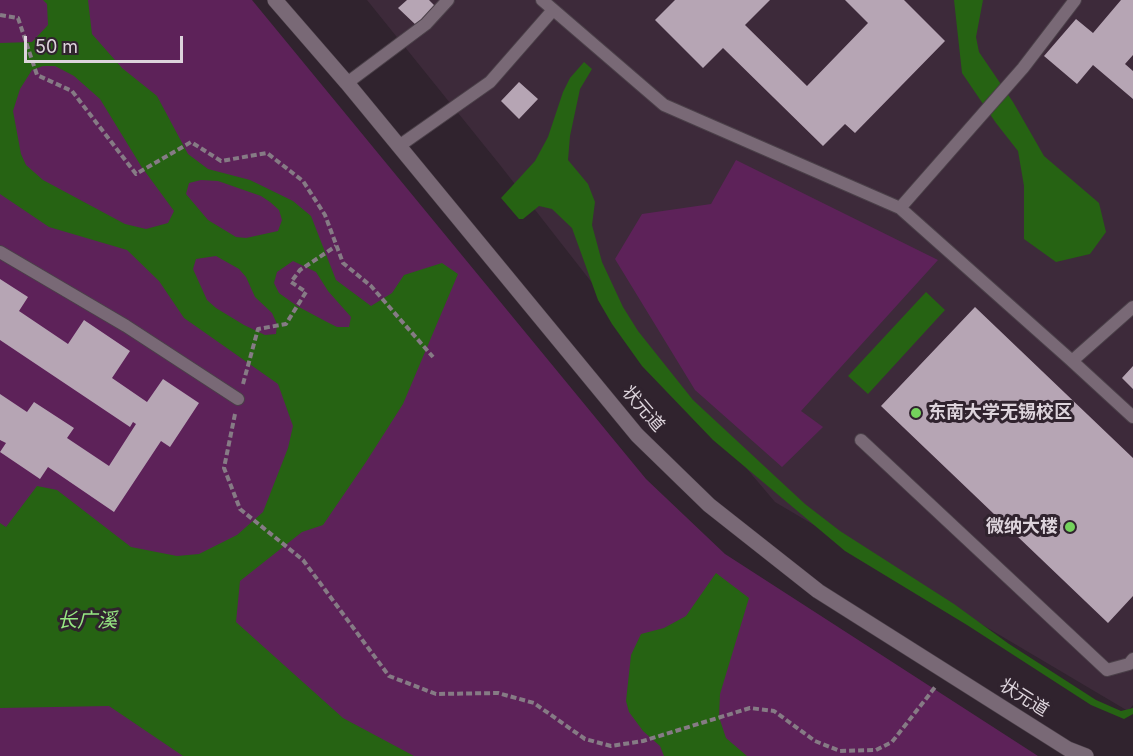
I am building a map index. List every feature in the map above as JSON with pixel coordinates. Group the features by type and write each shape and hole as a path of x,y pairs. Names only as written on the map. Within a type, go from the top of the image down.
{"street":[{"name":"状元道","path":"275,0 347,83 637,435 710,506 818,591 1071,752 1086,756"}],"lane":[{"path":"347,83 426,24 448,0"},
{"path":"542,0 664,105 900,208 1133,417"},
{"path":"900,208 1023,68 1075,0"},
{"path":"399,146 490,82 553,10"},
{"path":"0,252 126,326 238,399"},
{"path":"1072,361 1133,307"},
{"path":"861,440 1107,670 1128,664 1133,659"}],"path":[{"path":"0,15 18,18 37,75 72,91 136,174 191,142 221,161 267,153 303,181 325,215 343,263 370,286 433,357"},
{"path":"336,246 300,270 291,282 306,292 286,324 258,329 238,399 224,468 240,509 303,560 389,676 436,694 498,693 534,703 585,739 610,746 643,741 750,708 774,711 815,741 840,751 876,750 892,742 947,672"}],"shaded area":[{"path":"0,0 252,0 646,479 725,554 1038,756 0,756"},
{"name":"东南大学无锡校区","path":"367,0 1133,0 1133,705 1128,711 775,502 625,325"},
{"path":"736,160 938,260 801,411 823,427 782,467 695,390 615,259 642,214 711,204"}],"water":[{"name":"长广溪","path":"43,0 88,0 92,34 122,68 157,96 188,154 208,169 250,180 293,201 311,216 336,280 371,306 392,293 404,275 442,263 458,274 403,404 366,462 323,525 302,532 240,581 236,622 343,718 414,756 183,756 109,706 0,708 0,523 6,527 37,486 57,490 131,547 177,556 199,554 237,535 263,512 288,448 293,426 278,384 184,318 159,281 127,250 49,227 0,194 0,43 32,42 48,25 47,4","holes":["43,66 55,66 74,76 100,99 141,166 174,211 168,223 146,229 125,224 43,180 26,165 21,154 13,111 20,89 32,70","201,180 218,181 261,196 279,210 282,220 278,231 246,238 236,237 208,220 186,194 189,183","216,256 239,269 246,277 255,297 272,313 277,324 276,334 265,335 244,325 207,300 193,269 196,259","293,261 316,272 328,291 351,317 349,327 337,327 297,306 279,293 274,283 277,272"]},
{"path":"954,0 983,0 976,37 979,52 1013,102 1044,156 1099,203 1106,232 1090,254 1056,262 1024,239 1024,186 1018,151 962,73"},
{"path":"584,62 592,69 580,89 570,136 568,160 588,184 595,202 592,225 602,262 623,307 638,331 693,400 805,504 840,531 954,604 1009,644 1096,700 1121,711 1133,708 1133,714 1124,719 1091,705 967,625 845,551 713,440 642,366 598,300 572,228 552,209 539,206 523,219 519,219 501,198 535,161 548,137 563,92 570,78"},
{"path":"926,292 945,310 868,394 848,376"},
{"path":"716,573 749,598 720,694 719,717 726,738 747,756 664,756 660,746 643,731 629,712 626,701 631,655 641,634 664,628 686,616"}],"building":[{"path":"407,0 429,0 436,7 417,26 398,8"},
{"path":"675,0 770,0 745,25 807,86 868,23 845,0 904,0 945,41 855,133 845,124 823,146 723,48 703,68 655,20"},
{"path":"1121,0 1133,0 1133,55 1125,64 1133,71 1133,99 1093,65 1077,84 1044,56 1076,19 1093,33"},
{"path":"519,82 538,99 519,119 501,101"},
{"path":"0,279 28,297 19,311 68,344 84,320 130,351 112,378 147,402 163,379 199,403 170,447 161,441 114,512 48,467 40,479 0,452 6,443 0,440 0,394 27,412 34,402 74,428 67,438 109,466 136,424 133,422 130,427 0,340"},
{"name":"微纳大楼","path":"975,307 1133,458 1133,596 1108,623 881,406"},
{"path":"1133,366 1133,389 1122,378"}],"place":[{"name":"东南大学无锡校区","path":"916,413"},
{"name":"微纳大楼","path":"1070,527"}]}
